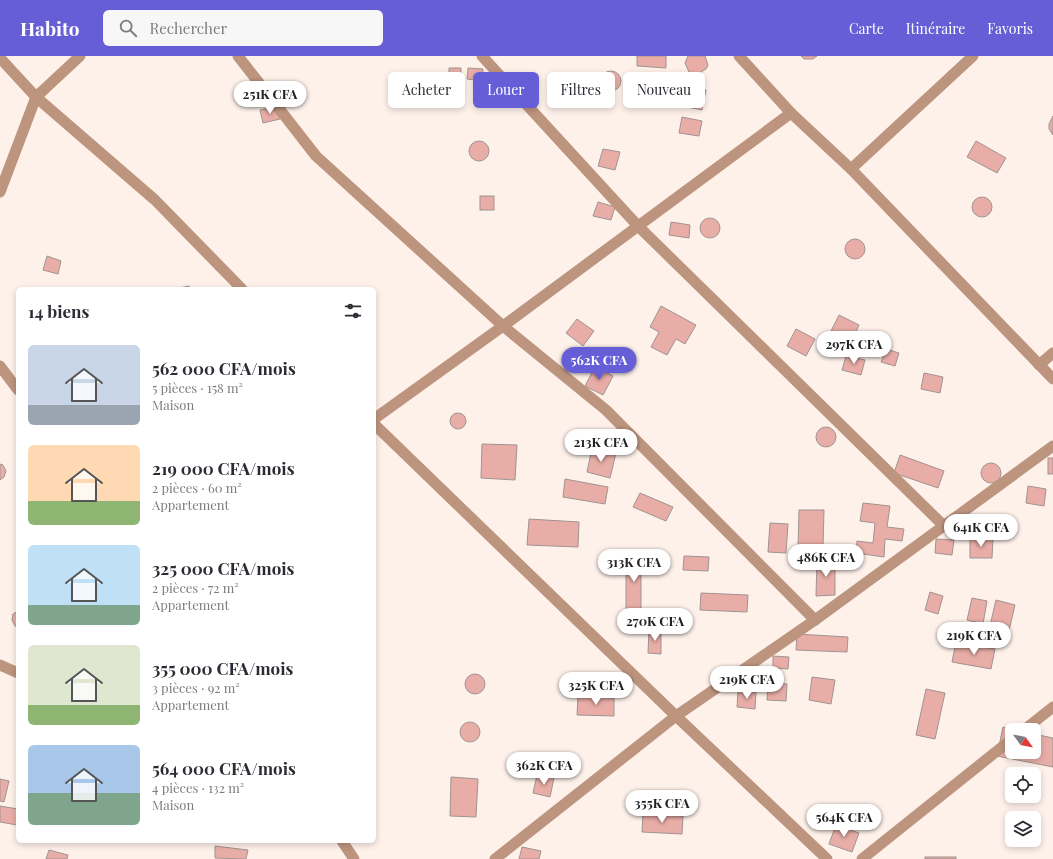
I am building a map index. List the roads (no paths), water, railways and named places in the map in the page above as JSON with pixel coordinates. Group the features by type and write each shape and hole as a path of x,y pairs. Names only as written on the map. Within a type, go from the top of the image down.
{"street":[{"path":"0,192 36,97 80,56"},
{"path":"238,56 316,156 503,326 606,410 815,620"},
{"path":"482,56 638,226 944,526"},
{"path":"739,56 791,113 851,169 1053,379"},
{"path":"851,169 973,56"},
{"path":"0,58 36,97 155,200 240,287"},
{"path":"376,418 503,326 791,113"},
{"path":"1040,365 1053,353"},
{"path":"0,366 16,387"},
{"path":"376,426 676,716 827,859"},
{"path":"495,859 676,716 815,620 1053,446"},
{"path":"0,664 16,672"},
{"path":"1032,723 1053,706"},
{"path":"862,859 1005,745"},
{"path":"343,843 354,859"}]}
